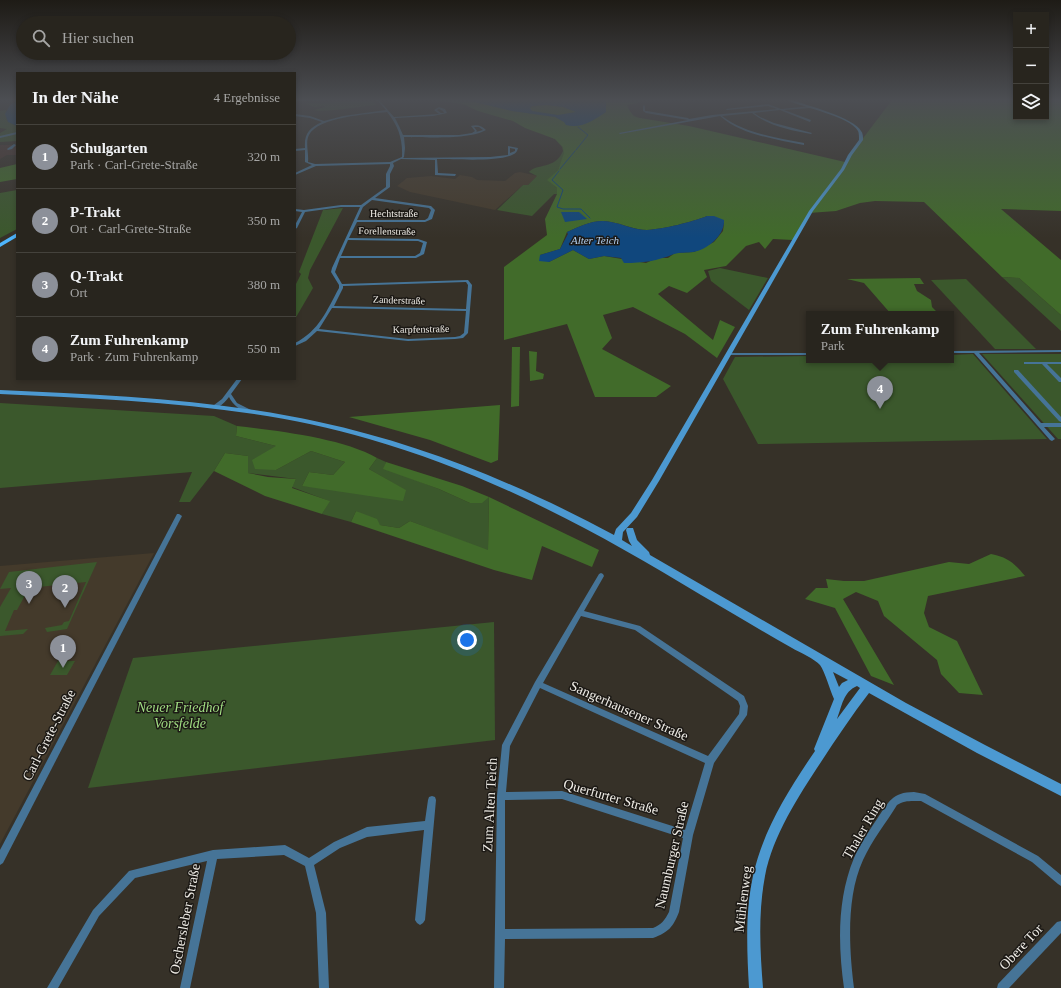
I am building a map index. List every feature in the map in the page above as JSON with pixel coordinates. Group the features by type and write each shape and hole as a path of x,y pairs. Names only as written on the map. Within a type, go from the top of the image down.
{"main road":[{"path":"0,243 16,235"}],"street":[{"path":"8,149 13,146"},
{"path":"402,159 404,146"},
{"path":"617,541 619,531 634,515 808,215 843,168 850,154 856,146"},
{"path":"296,150 307,149 306,162 316,165 391,163 402,159 436,160 490,158 509,155"},
{"path":"436,160 436,174 455,175"},
{"path":"296,345 305,341 318,330 341,285 333,272 339,257 362,206 389,185 388,179 392,166 391,163"},
{"path":"296,174 316,165"},
{"name":"Hechtstraße","path":"356,221 425,221 430,219 433,210 430,207 372,199"},
{"path":"296,210 304,211 341,206 362,206"},
{"path":"296,224 304,211"},
{"name":"Forellenstraße","path":"339,257 416,257 422,254 425,242 418,240 348,239"},
{"name":"Karpfenstraße","path":"318,330 408,340 456,338 461,337 466,333 470,285 467,281 341,285"},
{"name":"Zanderstraße","path":"330,307 467,310"},
{"path":"954,352 1061,351"},
{"path":"975,352 1052,439"},
{"path":"728,354 806,354"},
{"path":"1026,363 1061,363"},
{"path":"1043,363 1061,381"},
{"path":"1016,371 1061,420"},
{"path":"216,406 239,380"},
{"path":"230,391 235,404 250,411"},
{"path":"0,392 154,400 216,406 250,411 334,428 420,452 499,482 617,541 857,681 1015,767 1061,790"},
{"path":"1040,426 1061,425"},
{"path":"617,541 625,537 630,530 634,515"},
{"name":"Carl-Grete-Straße","path":"0,860 179,516"},
{"path":"630,530 635,543 656,563"},
{"name":"Zum Alten Teich","path":"499,988 500,796 502,766 506,745 538,684 601,576"},
{"name":"Naumburger Straße","path":"500,934 653,933 662,930 670,924 674,912 688,835 710,761 743,715 744,706 741,699 637,628 579,613"},
{"path":"823,661 838,697"},
{"name":"Mühlenweg","path":"817,756 838,697 846,686 857,681"},
{"name":"Sangerhausener Straße","path":"538,684 710,761"},
{"name":"Mühlenweg","path":"756,988 753,939 759,876 767,848 791,797 817,756 867,686"},
{"name":"Querfurter Straße","path":"500,796 562,795 688,835"},
{"name":"Thaler Ring","path":"849,988 845,943 847,901 858,860 898,798 912,796 922,797 1035,859 1061,881"},
{"path":"420,920 432,800"},
{"path":"309,863 337,845 367,832 429,825"},
{"path":"52,988 96,913 132,874 213,854 284,850 309,863 321,913 324,988"},
{"name":"Oschersleber Straße","path":"185,988 213,854"},
{"name":"Obere Tor","path":"1002,988 1061,926"}],"shaded area":[{"path":"0,146 16,146 16,155 7,155 0,159"},
{"path":"520,172 538,176 528,185 523,185 495,210 410,192 397,186 407,178 431,176 455,179 460,175 472,177 477,180 505,181 515,173"},
{"path":"154,553 17,812 0,844 0,566"}],"green space":[{"path":"562,146 776,146 845,162 857,146 1061,146 1061,211 1001,209 1061,260 1061,315 1019,278 1002,277 924,202 875,201 860,203 836,211 809,213 793,240 773,239 765,249 759,242 746,246 726,266 704,270 707,277 687,293 669,286 658,294 713,340 720,320 735,327 717,358 685,334 633,307 603,315 612,338 602,349 671,386 656,397 595,397 567,324 504,340 504,267 547,235 545,219 557,194 557,188 547,180 558,170 564,153","holes":["707,216 724,223 723,231 714,242 694,252 675,253 668,258 657,258 646,263 604,256 589,259 573,250 549,262 540,255 560,249 567,232 583,225 600,221 647,230 678,225"]},
{"path":"588,146 565,153 558,170 548,180 557,188 557,194 554,194 532,216 497,210 523,185 528,185 537,176 529,172 532,169 551,164 560,157 563,151 562,147"},
{"path":"16,164 16,179 0,182 0,168"},
{"path":"16,190 16,230 0,238 0,193"},
{"path":"343,208 310,270 308,278 313,288 296,317 296,284 301,274 299,272 323,210"},
{"path":"720,268 768,278 749,310 711,281 708,271"},
{"path":"1002,277 1019,278 1061,315 1061,331"},
{"path":"920,278 924,284 914,284 917,291 931,300 932,307 936,311 888,311 864,283 847,279"},
{"path":"966,279 1036,349 995,349 931,280"},
{"path":"512,347 520,347 519,406 511,407"},
{"path":"529,351 537,352 536,371 544,374 543,379 530,381"},
{"path":"973,354 1047,439 758,444 723,379 735,357 806,356 806,363 954,363 954,355"},
{"path":"982,354 1061,354 1061,439 1058,439"},
{"path":"0,403 214,416 237,426 236,436 276,446 276,470 311,451 345,462 333,475 309,472 302,486 405,490 369,469 377,458 386,462 384,468 439,489 470,503 489,497 488,551 410,521 399,528 380,525 356,511 351,522 322,514 329,501 292,487 296,479 248,473 248,456 225,453 214,471 190,502 179,502 192,472 0,488"},
{"path":"500,405 498,460 491,463 430,440 349,417"},
{"path":"237,426 309,436 346,445 363,451 377,458 369,469 406,490 403,501 302,486 309,472 333,475 345,462 311,451 276,470 255,469 252,460 276,446 236,436"},
{"path":"225,453 248,456 248,473 268,477 296,479 292,488 330,501 322,514 265,496 214,471"},
{"path":"386,462 462,486 489,497 482,503 470,503 439,489 383,469"},
{"path":"489,497 599,550 592,567 542,546 532,580 494,570 351,522 356,511 377,519 380,525 399,528 410,521 488,550"},
{"path":"991,554 1002,557 1011,562 1025,576 928,596 924,613 929,627 957,641 983,695 959,693 941,674 937,660 884,616 878,601 856,592 843,599 894,685 871,676 835,608 805,599 816,588 828,588 826,579 864,581 949,562 969,564"},
{"path":"97,562 67,629 47,632 45,628 62,625 64,622 69,621 86,582 29,588 17,610 14,610 5,631 28,629 23,634 0,636 0,607 11,588 0,589 9,572"},
{"name":"Neuer Friedhof Vorsfelde","path":"494,622 495,740 88,788 133,658"},
{"path":"58,661 75,661 67,675 50,675"}],"water":[{"path":"561,212 579,212 587,219 565,222"},
{"name":"Alter Teich","path":"707,216 714,216 724,220 724,226 714,241 698,251 676,253 650,261 624,263 621,258 604,256 589,259 573,250 549,262 539,261 540,255 560,249 568,234 567,232 588,223 605,221 647,230 678,225"}],"waterway":[{"path":"576,150 579,146"},
{"path":"560,169 575,151"},
{"path":"559,171 552,180 563,190 557,207 563,209 581,209 590,218"}],"place":[{"name":"Zum Fuhrenkamp","path":"880,409"},
{"name":"Q-Trakt","path":"29,604"},
{"name":"P-Trakt","path":"65,608"},
{"name":"Schulgarten","path":"63,668"}]}
